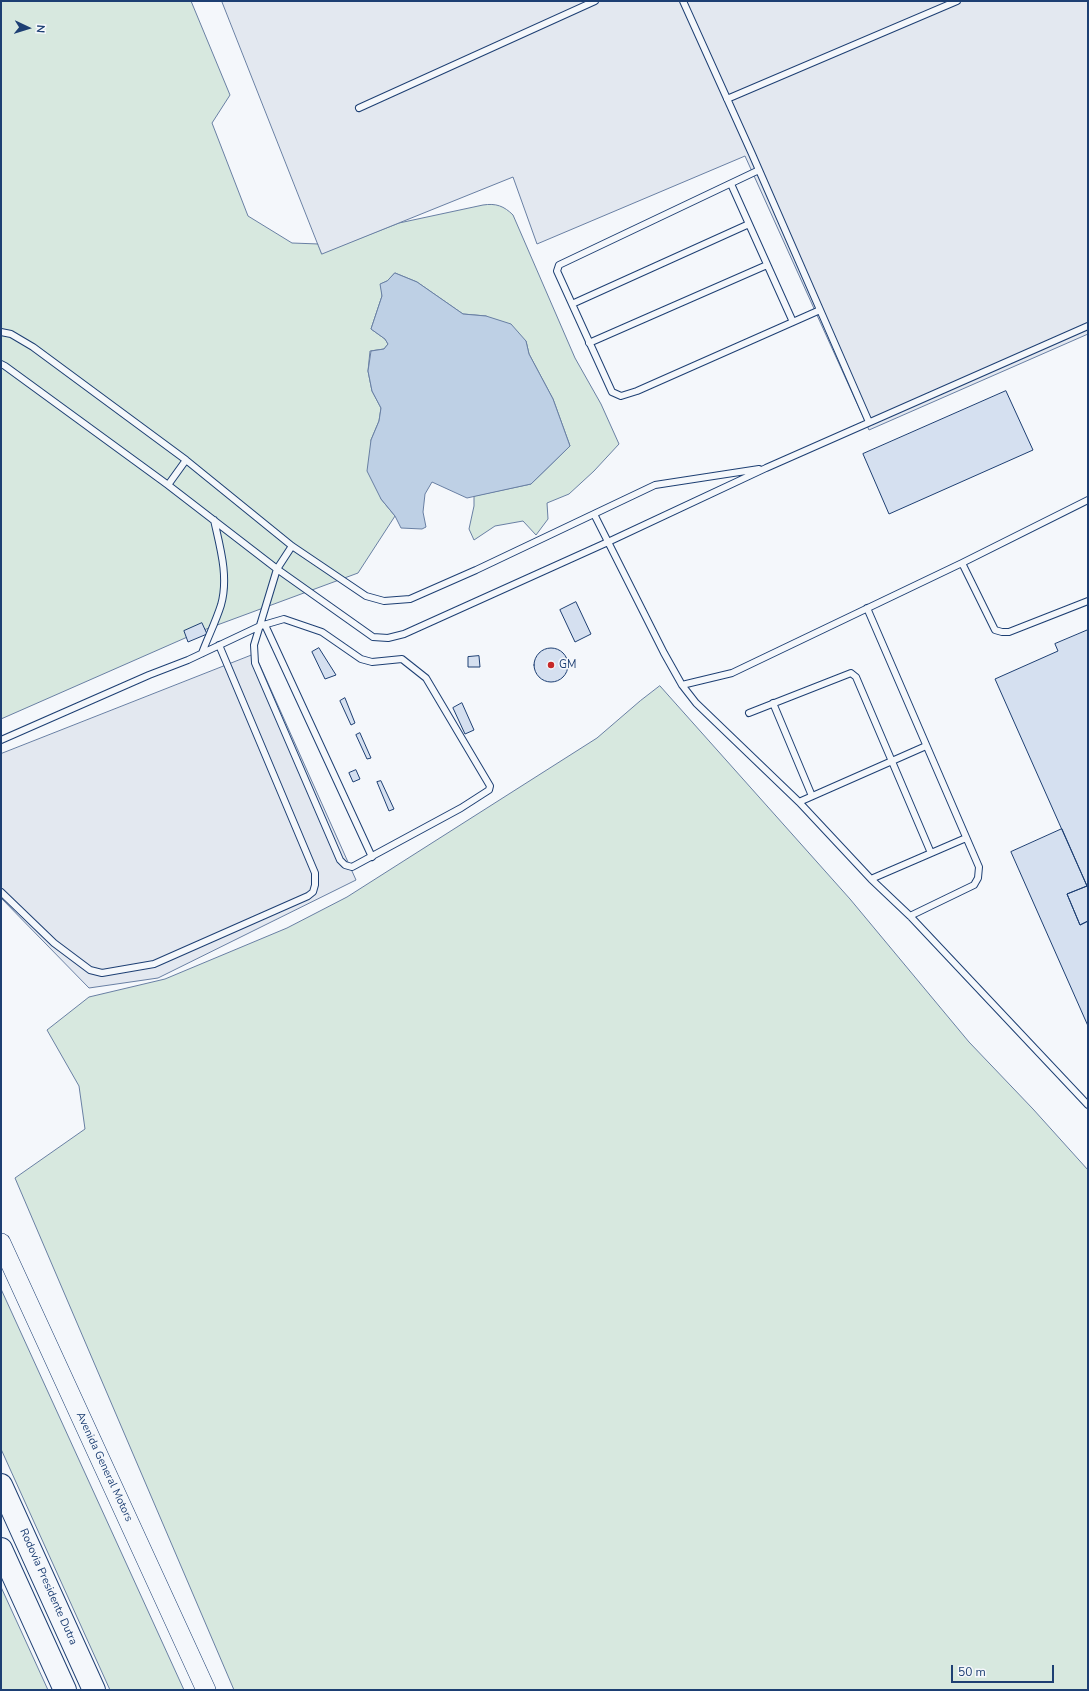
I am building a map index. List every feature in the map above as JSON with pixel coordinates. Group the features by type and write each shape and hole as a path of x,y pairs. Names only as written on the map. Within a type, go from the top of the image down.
{"highway":[{"name":"Rodovia Presidente Dutra","path":"1,1485 94,1690"},
{"path":"1,1549 65,1690"}],"main road":[{"name":"Avenida General Motors","path":"1,1243 206,1690"}],"lane":[{"path":"359,108 595,1"},
{"path":"683,1 759,170 869,422"},
{"path":"727,99 957,1"},
{"path":"759,170 559,266 557,271 612,392 620,396 637,391 820,310"},
{"path":"731,184 793,322"},
{"path":"572,304 748,224"},
{"path":"589,343 767,266"},
{"path":"1,364 168,485 277,569 373,636 388,638 404,634 608,542 766,468 1088,326"},
{"path":"1,332 11,334 33,347 186,460 292,546 366,596 384,602 410,599 476,570 655,485 766,468"},
{"path":"168,485 186,460"},
{"path":"682,685 732,673 962,563 1088,500"},
{"path":"594,514 682,685 696,702 800,802 871,879 910,916 1088,1105"},
{"path":"202,653 221,604 224,582 223,565 214,520"},
{"path":"1,740 262,626 284,619 322,632 361,659 372,662 402,659 426,678 490,786 490,790 461,808 352,867 345,865 340,860 255,663 254,645 262,626 277,569 292,546"},
{"path":"962,563 995,630 1009,632 1088,601"},
{"path":"867,608 978,867 978,878 974,885 910,916"},
{"path":"262,626 372,857"},
{"path":"1,892 54,943 90,970 102,973 154,964 308,896 313,892 315,873 219,645"},
{"path":"748,712 851,673 856,677 931,853"},
{"path":"773,703 812,796"},
{"path":"800,802 926,746"},
{"path":"871,879 966,838"}],"shaded area":[{"path":"1,1 191,1 230,95 212,123 248,216 292,243 319,244 322,253 399,223 483,205 492,204 506,209 513,215 575,358 601,404 619,444 594,471 569,494 547,503 548,519 536,535 523,521 495,526 474,540 469,529 474,506 474,496 531,484 570,446 553,399 529,354 526,341 486,316 463,314 417,282 395,273 387,281 381,284 382,296 371,329 385,339 388,344 384,349 370,351 368,371 372,391 381,408 379,421 371,440 381,499 395,516 358,573 201,631 1,719"},
{"path":"222,1 1088,1 1088,334 869,430 745,156 537,244 513,177 322,254"},
{"path":"255,654 356,880 158,978 89,988 1,898 1,754"},
{"path":"660,686 850,899 969,1042 1033,1109 1088,1170 1088,1690 234,1690 15,1178 85,1129 79,1086 47,1030 89,997 165,979 287,928 347,897 597,738"},
{"path":"1,1289 184,1690 110,1690 1,1449"},
{"path":"1,1587 48,1690 1,1690"}],"water":[{"path":"395,273 417,282 463,314 486,316 511,324 526,341 529,354 553,399 570,446 531,484 467,498 432,482 425,494 423,512 426,527 422,529 401,528 395,516 381,499 367,471 371,440 379,421 381,408 372,391 368,371 371,351 384,349 388,344 385,339 371,329 382,296 380,284 387,281"}],"building":[{"path":"1006,391 1033,450 889,514 863,454"},
{"path":"576,602 591,634 575,642 560,610"},
{"path":"202,623 207,634 188,642 184,631"},
{"path":"1088,630 1088,921 1080,925 1067,894 1087,886 995,679 1058,651 1055,644"},
{"path":"319,648 336,675 325,679 312,652"},
{"name":"GM","path":"551,648 563,653 568,665 563,677 551,682 539,677 534,665 539,653"},
{"path":"479,656 480,667 468,667 468,657"},
{"path":"345,698 355,723 351,725 340,701"},
{"path":"462,703 474,730 465,734 453,708"},
{"path":"360,733 371,758 367,759 356,735"},
{"path":"356,770 360,779 353,782 349,773"},
{"path":"381,781 394,809 389,811 377,782"},
{"path":"1062,829 1087,886 1067,894 1080,925 1088,921 1088,1026 1011,852"}],"place":[{"name":"GM","path":"551,665"}]}
